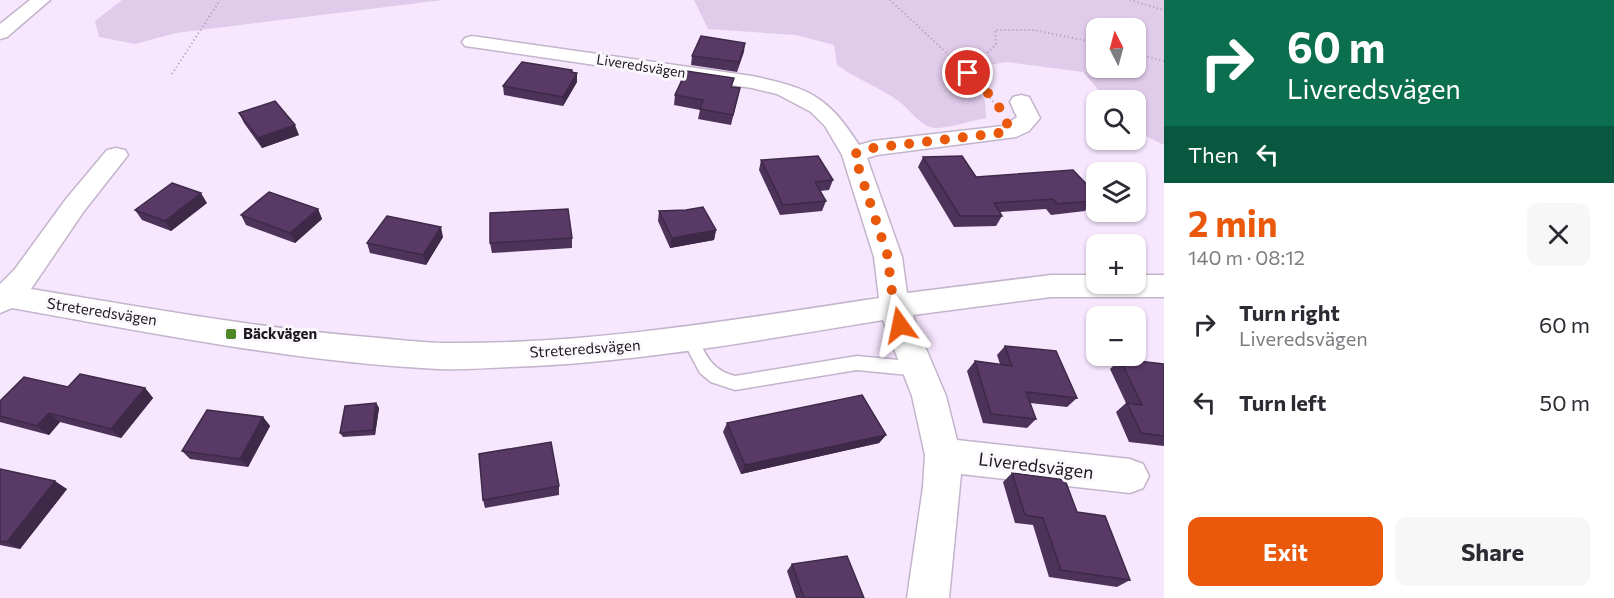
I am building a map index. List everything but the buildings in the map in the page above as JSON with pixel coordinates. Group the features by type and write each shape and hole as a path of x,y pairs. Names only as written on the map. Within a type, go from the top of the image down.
{"street":[{"path":"0,33 41,0"},
{"name":"Liveredsvägen","path":"472,42 564,53 784,89 819,107 834,123 854,154 888,257 891,287 900,325 929,396 943,455 942,487 928,598"},
{"path":"854,154 882,147 1008,132 1021,126 1029,118 1021,102"},
{"name":"Streteredsvägen","path":"2,298 25,277 75,205 116,155"},
{"name":"Streteredsvägen","path":"2,298 329,347 440,356 567,352 690,339 969,295 1051,286 1164,286"},
{"name":"Liveredsvägen","path":"943,455 1130,476"}],"lane":[{"path":"690,339 705,370 716,378 735,383 857,363 919,369"}],"path":[{"path":"172,74 220,0"},
{"path":"890,0 968,73 1003,114 1009,124 1008,132"},
{"path":"1130,0 1164,10"},
{"path":"968,73 996,44 995,30 1017,27 1065,34 1086,40"},
{"path":"1146,56 1164,61"}],"shaded area":[{"path":"122,0 443,0 176,33 135,44 99,37 95,21"},
{"path":"694,0 1164,0 1164,145 1146,136 1146,90 1098,90 1088,78 1146,78 1146,18 1086,18 1086,76 1083,72 1006,62 961,70 985,100 986,118 935,128 921,122 893,97 837,65 834,45 796,35 708,29"}],"place":[{"name":"Bäckvägen","path":"231,334"}],"route":[{"path":"900,325 891,287 888,257 854,154 873,148 900,144 1008,132 1009,124 1003,114 968,73"}]}
